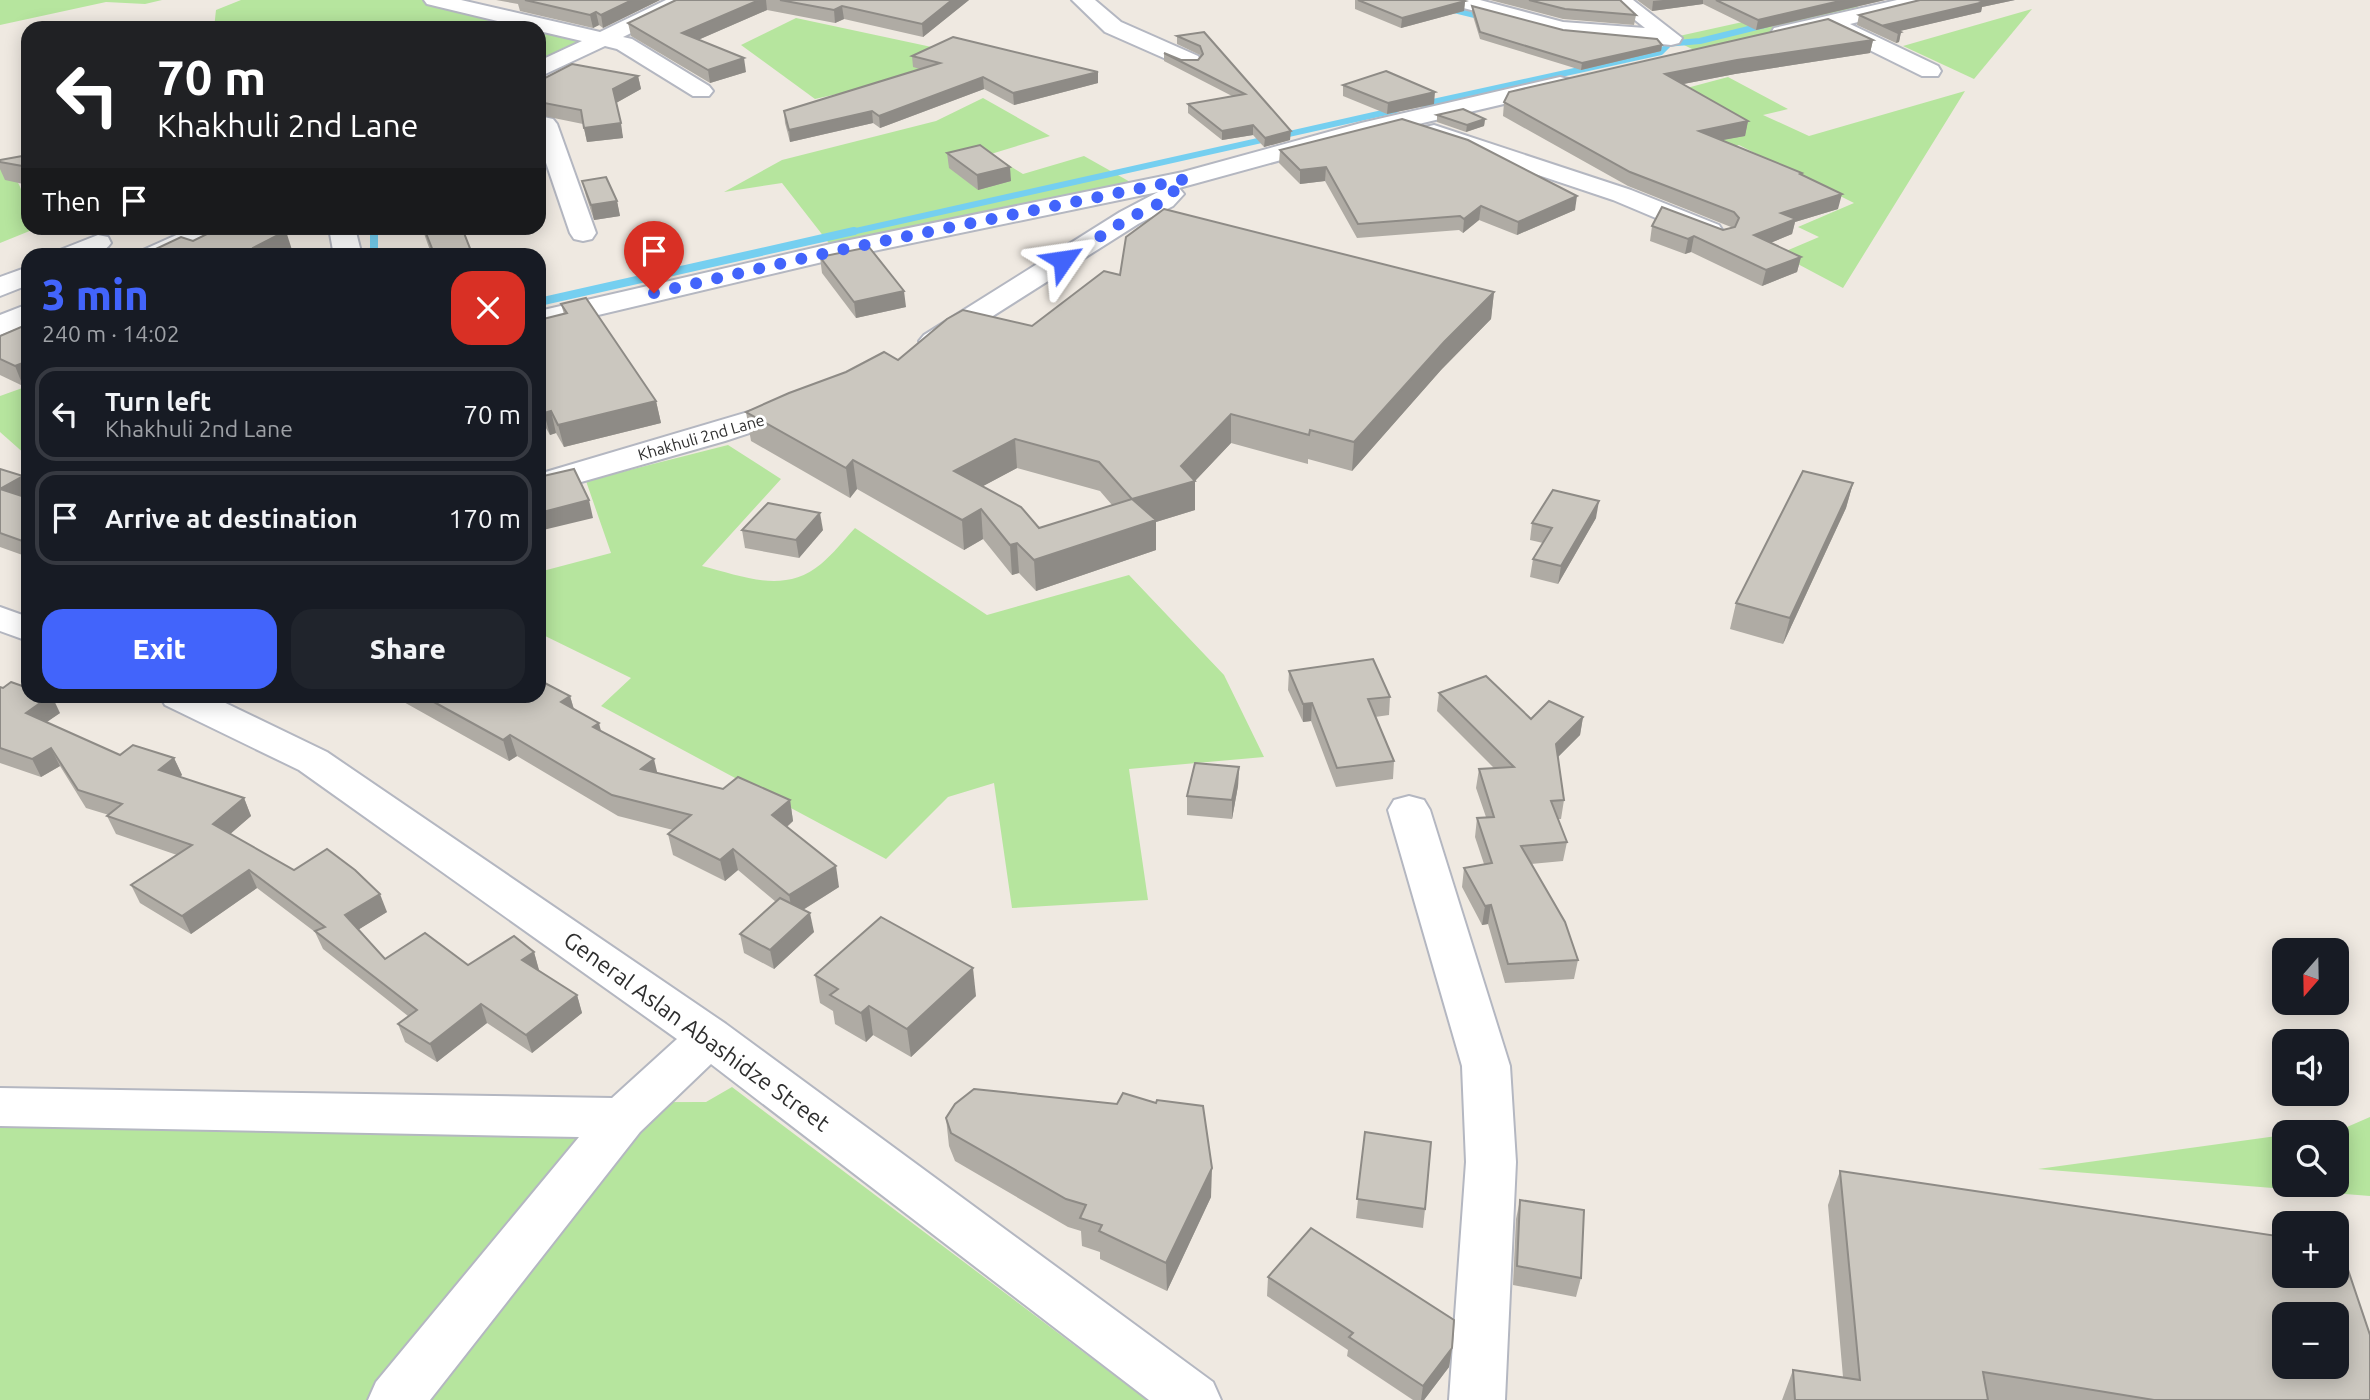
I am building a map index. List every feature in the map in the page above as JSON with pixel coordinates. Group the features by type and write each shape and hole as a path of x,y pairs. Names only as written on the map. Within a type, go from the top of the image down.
{"street":[{"path":"434,0 523,21"},
{"path":"546,66 683,0"},
{"path":"1082,0 1113,27 1190,61"},
{"path":"1455,0 1563,28 1678,44"},
{"path":"1620,0 1678,44"},
{"path":"1763,37 1924,0"},
{"path":"1829,22 1930,71"},
{"path":"546,26 624,44 701,91"},
{"path":"1658,61 1678,44"},
{"path":"546,318 835,251 1186,179 1401,121 1578,80"},
{"path":"1401,121 1622,195 1721,236"},
{"path":"546,127 583,233"},
{"path":"910,356 1129,218 1164,201 1186,179"},
{"path":"170,248 198,235"},
{"path":"87,248 98,243"},
{"path":"0,288 21,278"},
{"path":"0,326 21,316"},
{"name":"Khakhuli 2nd Lane","path":"546,482 727,430 824,397"},
{"path":"0,618 21,627"},
{"name":"General Aslan Abashidze Street","path":"193,703 313,761 709,1037 1193,1400"},
{"path":"1409,810 1486,1066 1492,1162 1477,1400"},
{"path":"396,1400 623,1118 709,1037"},
{"path":"0,1107 623,1118"}],"green space":[{"path":"0,0 162,0 145,4 106,2 0,25"},
{"path":"241,0 434,0 523,21 215,21 216,10"},
{"path":"1843,0 1870,12 1698,52 1670,38"},
{"path":"2032,9 1974,79 1903,46"},
{"path":"796,18 955,52 912,77 815,99 741,45"},
{"path":"546,26 599,39 546,66"},
{"path":"1728,77 1788,109 1763,115 1809,136 1965,91 1843,288 1779,254 1819,237 1798,227 1854,203 1739,145 1656,172 1563,121"},
{"path":"983,98 1050,136 991,154 1023,174 1084,156 1132,183 835,251 782,183 724,192 782,160 936,121"},
{"path":"0,159 21,188 21,234 0,243"},
{"path":"21,388 21,451 0,432 0,396"},
{"path":"728,445 781,479 702,566 748,578 778,581 807,573 821,564 855,528 987,615 1129,575 1224,675 1264,757 1129,769 1148,900 1012,908 994,783 948,797 886,859 601,706 631,678 546,636 546,570 611,553 586,481"},
{"path":"732,1087 1147,1400 0,1400 0,1104 706,1102"},
{"path":"2370,1117 2370,1196 2349,1194 2349,1126"},
{"path":"2272,1137 2272,1188 2038,1169"}],"building":[{"path":"525,0 632,0 601,15 596,12 590,15"},
{"path":"676,0 759,0 682,33 744,58 708,70 628,23"},
{"path":"780,0 952,0 922,24 842,6 834,10"},
{"path":"1358,0 1461,0 1465,1 1402,18"},
{"path":"1529,0 1620,0 1636,15 1565,9"},
{"path":"1716,0 1844,0 1758,20"},
{"path":"1920,0 1984,2 1885,25 1901,32 1898,33 1859,15"},
{"path":"1472,6 1563,30 1657,39 1662,45 1582,63 1480,32"},
{"path":"1828,19 1873,40 1737,60 1665,74 1748,121 1699,131 1802,173 1800,174 1842,194 1781,213 1796,219 1754,235 1801,257 1766,270 1694,236 1688,239 1652,226 1662,207 1723,230 1735,227 1739,218 1734,212 1630,172 1504,102 1509,92"},
{"path":"1204,32 1291,131 1265,138 1253,125 1222,131 1188,104 1245,94 1164,53 1181,60 1198,60 1203,54 1200,46 1177,36"},
{"path":"953,37 1098,72 1013,93 983,77 879,116 872,111 789,130 784,111 940,63 912,56"},
{"path":"572,64 638,76 613,89 621,123 584,128 581,110 546,103 546,77"},
{"path":"1386,71 1435,92 1388,103 1343,85"},
{"path":"1463,109 1485,119 1467,125 1437,115"},
{"path":"1402,119 1468,140 1577,196 1518,222 1481,206 1464,219 1460,216 1358,224 1326,167 1300,170 1280,150"},
{"path":"980,145 1010,167 977,175 947,153"},
{"path":"21,156 21,166 0,162"},
{"path":"606,177 617,201 591,205 582,181"},
{"path":"1164,209 1494,292 1444,342 1354,442 1310,430 1309,435 1231,414 1181,466 1195,481 1132,499 1156,520 1034,560 1017,543 1010,545 981,509 962,520 853,460 846,468 746,412 846,372 884,352 898,360 947,319 963,310 1032,326 1104,271 1120,275 1126,237","holes":["1015,439 1099,462 1132,499 1039,528 1021,507 954,471"]},
{"path":"205,235 278,235 253,248 158,248 181,237 193,241"},
{"path":"427,235 465,235 470,248 432,248"},
{"path":"869,247 904,291 854,302 820,257"},
{"path":"586,298 656,401 558,425 551,411 546,412 546,318 567,313 561,304"},
{"path":"21,327 21,364 15,366 0,359 0,336"},
{"path":"0,469 21,475 21,477 0,489"},
{"path":"574,469 589,500 546,511 546,475"},
{"path":"1803,471 1853,483 1790,618 1736,603"},
{"path":"0,489 21,496 21,540 0,533"},
{"path":"1553,490 1599,501 1561,566 1533,559 1552,528 1532,523"},
{"path":"768,503 820,513 796,540 742,530"},
{"path":"1373,659 1390,697 1368,699 1394,761 1337,768 1312,703 1303,704 1289,671"},
{"path":"1486,676 1531,719 1549,701 1583,717 1556,744 1564,800 1551,801 1567,842 1521,846 1565,922 1578,960 1508,964 1491,905 1485,906 1464,868 1492,863 1477,818 1494,817 1479,769 1514,767 1439,693"},
{"path":"11,682 21,686 21,703 40,703 26,713 120,755 133,745 174,758 159,770 244,798 213,824 294,870 327,849 355,870 380,894 345,915 385,959 425,933 468,965 514,936 534,952 522,960 577,995 526,1035 481,1004 430,1044 398,1024 417,1010 315,931 325,927 249,870 182,916 131,885 192,845 107,816 122,804 78,790 51,748 32,759 0,748 0,687 3,688"},
{"path":"546,684 570,696 561,702 599,723 593,727 654,759 641,769 723,789 738,777 790,800 772,815 836,866 789,895 733,849 720,860 668,834 691,815 612,795 510,735 503,740 436,703 546,703"},
{"path":"1195,763 1239,767 1232,800 1187,796"},
{"path":"780,898 810,913 770,950 740,934"},
{"path":"881,917 973,968 907,1029 869,1006 861,1013 830,995 838,989 815,975"},
{"path":"974,1089 1117,1104 1123,1093 1156,1103 1157,1100 1203,1106 1212,1168 1166,1263 1099,1231 1102,1225 1080,1218 1086,1205 1066,1199 951,1133 946,1118 955,1104"},
{"path":"1365,1132 1431,1142 1425,1209 1357,1199"},
{"path":"1840,1171 2272,1235 2272,1288 2349,1288 2349,1273 2370,1335 2370,1400 2154,1400 1983,1372 1988,1400 1795,1400 1793,1370 1860,1380"},
{"path":"1520,1200 1584,1210 1581,1278 1517,1266"},
{"path":"1311,1228 1454,1320 1452,1348 1423,1386 1349,1337 1353,1333 1268,1277"}],"waterway":[{"path":"1450,9 1483,17"},
{"path":"1666,44 1700,41 1765,25"},
{"path":"1424,104 1661,52 1669,44"},
{"path":"847,233 1396,110"},
{"path":"546,300 854,231"},
{"path":"374,235 374,248"}],"route":[{"path":"654,293 835,251 1186,179 1164,201 1129,218 1063,260"}]}
